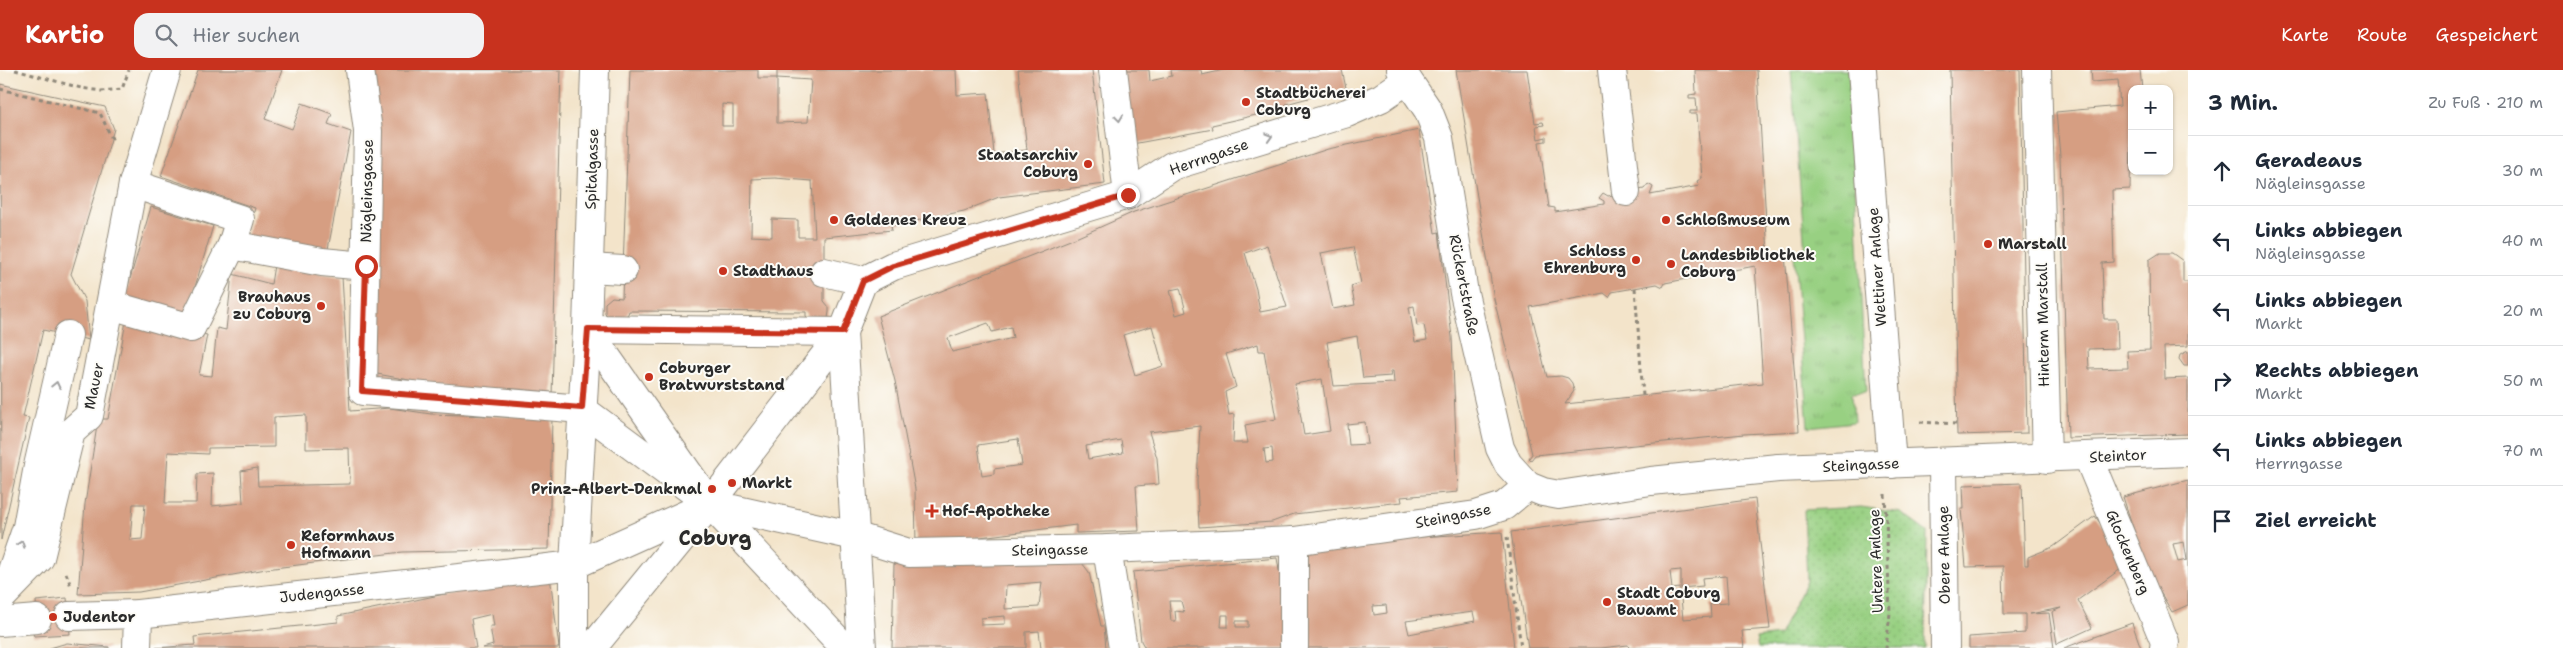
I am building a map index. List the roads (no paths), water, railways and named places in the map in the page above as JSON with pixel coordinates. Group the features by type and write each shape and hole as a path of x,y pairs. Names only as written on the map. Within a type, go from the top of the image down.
{"street":[{"name":"Mauer","path":"1,608 40,558 71,432 89,416 133,184 167,70"},
{"name":"Nägleinsgasse","path":"360,70 368,131 362,391 582,408"},
{"name":"Spitalgasse","path":"588,329 595,70"},
{"path":"1113,70 1128,195"},
{"path":"1612,70 1626,192"},
{"name":"Wettiner Anlage","path":"1862,70 1892,464"},
{"name":"Hinterm Marstall","path":"2037,70 2047,459"},
{"name":"Herrngasse","path":"863,281 893,266 1128,195 1172,166 1347,113 1381,98 1404,75"},
{"name":"Rückertstraße","path":"1404,75 1428,110 1438,138 1464,293 1500,448 1508,464 1528,486"},
{"path":"111,305 191,328 232,245 240,219 133,184"},
{"path":"232,245 322,262 366,266"},
{"path":"589,268 623,270"},
{"path":"592,648 710,504 843,332 863,281 824,272"},
{"path":"588,329 843,332"},
{"path":"574,648 574,565 588,329"},
{"path":"588,329 710,504 845,648"},
{"path":"843,332 862,648"},
{"path":"37,619 1,608 27,527 38,466 68,335"},
{"path":"582,408 710,504 855,536"},
{"name":"Steintor","path":"2047,459 2188,452"},
{"name":"Glockenberg","path":"2088,457 2165,645"},
{"name":"Steingasse","path":"855,536 909,553 1107,549 1294,541 1476,515 1504,506 1528,486 1543,492 1560,495 1651,481 1778,468 2047,459"},
{"name":"Obere Anlage","path":"1943,463 1945,648"},
{"path":"574,565 710,504"},
{"path":"1294,541 1294,648"},
{"path":"1107,549 1123,648"},
{"name":"Judengasse","path":"69,616 138,614 574,565"},
{"path":"137,648 138,614"}],"place":[{"name":"Stadtbücherei Coburg","path":"1246,102"},
{"name":"Staatsarchiv Coburg","path":"1088,164"},
{"name":"Goldenes Kreuz","path":"834,220"},
{"name":"Schloßmuseum","path":"1666,220"},
{"name":"Marstall","path":"1988,244"},
{"name":"Schloss Ehrenburg","path":"1636,260"},
{"name":"Landesbibliothek Coburg","path":"1671,264"},
{"name":"Stadthaus","path":"723,271"},
{"name":"Brauhaus zu Coburg","path":"321,306"},
{"name":"Coburger Bratwurststand","path":"649,377"},
{"name":"Markt","path":"732,483"},
{"name":"Prinz-Albert-Denkmal","path":"712,489"},
{"name":"Hof-Apotheke","path":"932,511"},
{"name":"Reformhaus Hofmann","path":"291,545"},
{"name":"Stadt Coburg Bauamt","path":"1607,602"},
{"name":"Judentor","path":"53,617"}],"district":[{"name":"Coburg","path":"715,538"}]}
